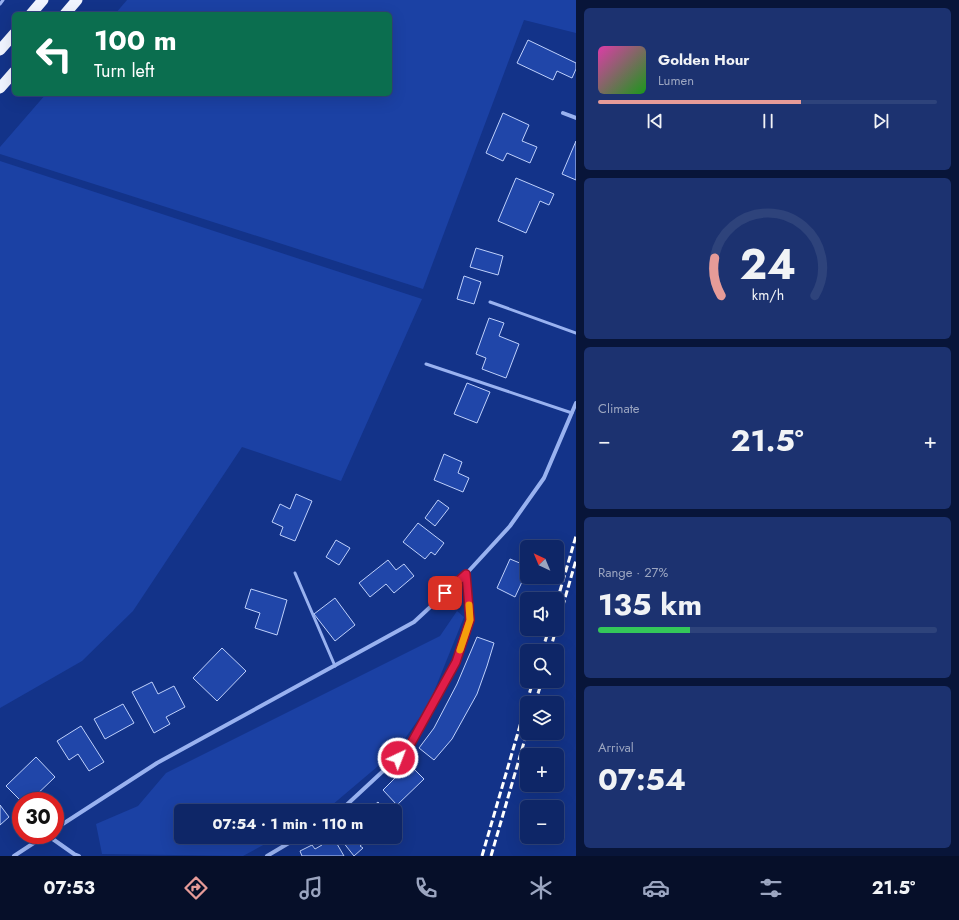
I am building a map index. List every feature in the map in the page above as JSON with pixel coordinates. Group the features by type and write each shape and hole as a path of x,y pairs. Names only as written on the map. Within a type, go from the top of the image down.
{"highway":[{"path":"33,12 43,0"},
{"path":"67,12 77,0"},
{"path":"0,50 12,36"},
{"path":"0,88 12,74"}],"street":[{"path":"563,113 576,118"},
{"path":"64,823 157,763 414,622 466,574 510,526 544,478 576,403"},
{"path":"348,804 409,747 456,662 470,620 466,574"},
{"path":"14,856 33,844"},
{"path":"60,844 79,856"},
{"path":"266,856 287,844"}],"lane":[{"path":"0,4 3,0"},
{"path":"490,302 576,333"},
{"path":"426,364 572,413"},
{"path":"295,573 335,666"}],"shaded area":[{"path":"127,0 576,0 576,33 524,20 423,289 0,154 0,147 44,96 392,96 392,12 117,12"},
{"path":"0,161 422,299 341,481 242,447 133,611 82,661 0,708"},
{"path":"457,611 464,617 429,704 397,750 333,804 174,804 174,844 265,844 243,856 102,854 96,824 138,806 166,773 440,636"}],"building":[{"path":"528,40 576,63 576,69 572,78 557,71 553,80 517,63"},
{"path":"503,113 529,125 522,141 537,147 530,163 507,153 503,161 486,153"},
{"path":"576,141 576,180 562,174"},
{"path":"516,178 554,194 549,205 540,201 526,233 498,221"},
{"path":"476,248 503,256 498,275 470,267"},
{"path":"464,276 481,282 474,304 457,299"},
{"path":"489,318 504,323 499,336 519,344 506,378 482,369 486,358 476,354"},
{"path":"467,383 490,392 477,423 454,414"},
{"path":"444,454 462,462 458,473 469,478 463,492 434,480"},
{"path":"296,494 312,501 295,541 280,535 283,527 272,522 280,504 290,509"},
{"path":"438,500 449,508 435,526 425,518"},
{"path":"418,523 444,543 435,555 431,552 425,559 403,542"},
{"path":"336,540 350,548 339,565 326,557"},
{"path":"510,559 520,563 521,584 515,597 497,588"},
{"path":"388,560 396,570 404,564 414,576 394,593 386,584 370,597 359,583"},
{"path":"251,589 287,600 277,635 255,628 260,613 245,608"},
{"path":"335,598 355,625 335,641 314,614"},
{"path":"477,637 494,643 487,666 477,694 452,739 434,760 419,748 434,728 457,684"},
{"path":"222,648 246,671 217,701 193,678"},
{"path":"152,682 158,694 174,686 185,707 166,717 170,724 154,733 132,692"},
{"path":"123,704 134,723 105,739 94,719"},
{"path":"81,726 104,762 89,771 78,754 69,760 57,741"},
{"path":"36,757 55,777 39,792 12,792 6,786"},
{"path":"409,764 424,779 398,804 396,804 383,790"},
{"path":"0,805 9,817 0,825"},
{"path":"337,844 344,856 302,856 300,851 312,845 315,849 322,845"},
{"path":"345,844 362,844 360,846 363,848 354,856"}],"railway":[{"path":"560,592 576,536"},
{"path":"564,602 576,560"},
{"path":"544,644 547,636"},
{"path":"552,644 554,636"},
{"path":"482,856 531,688"},
{"path":"537,696 540,688"},
{"path":"491,856 525,740"}],"slow traffic":[{"path":"460,650 470,620 469,605"}],"route":[{"path":"398,758 409,747 456,662 470,620 466,574 445,593"}]}
